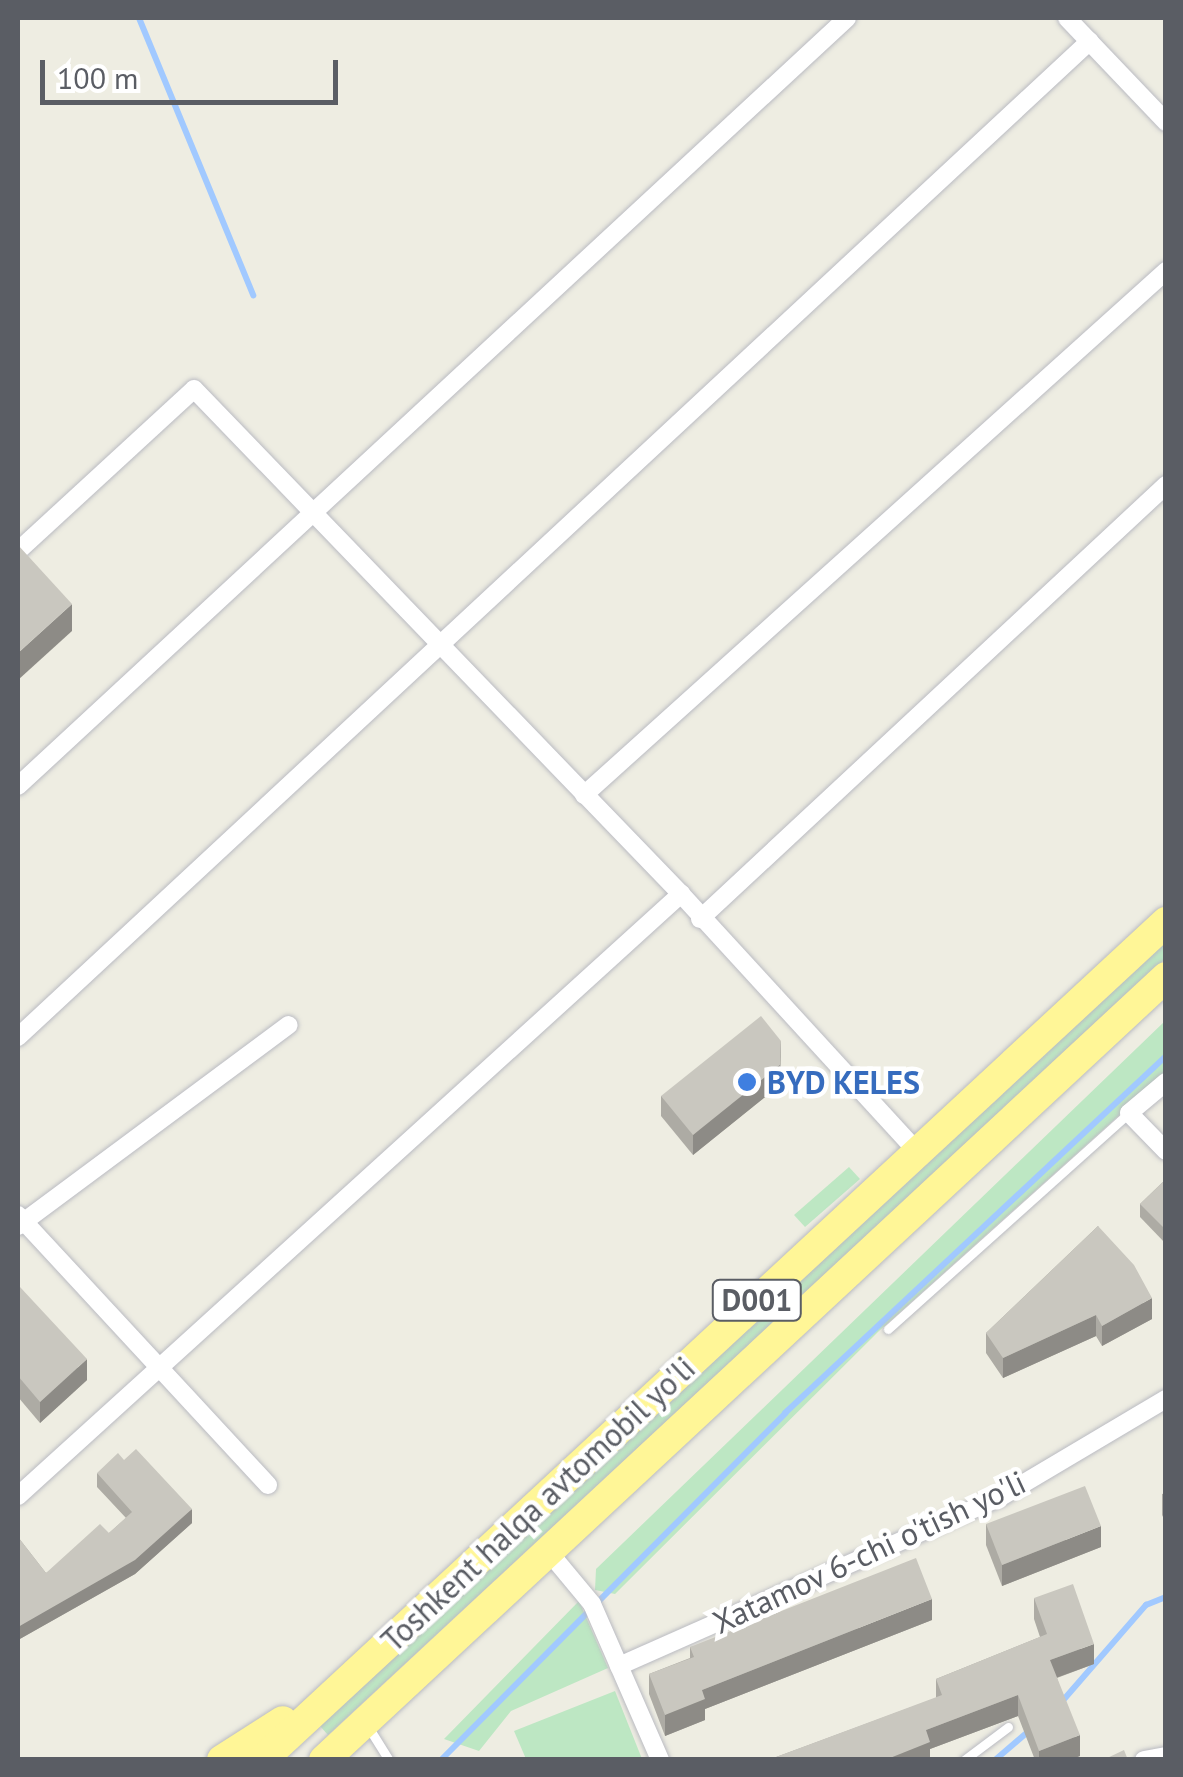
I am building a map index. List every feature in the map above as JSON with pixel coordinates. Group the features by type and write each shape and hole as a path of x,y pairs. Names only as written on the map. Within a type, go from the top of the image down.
{"highway":[{"name":"Toshkent halqa avtomobil yo'li","path":"262,1760 1166,922"},
{"name":"Toshkent halqa avtomobil yo'li","path":"324,1760 1166,978"},
{"path":"222,1760 349,1678"},
{"path":"364,1746 395,1694"}],"street":[{"path":"18,786 847,18"},
{"path":"1067,18 1166,122"},
{"path":"18,1037 445,646 1090,41"},
{"path":"584,795 1166,271"},
{"path":"18,551 194,389 681,894 917,1152"},
{"path":"700,919 1166,485"},
{"path":"18,1496 681,894"},
{"path":"268,1485 19,1221 289,1025"},
{"path":"1166,1082 1129,1113 1166,1151"},
{"name":"Xatamov 6-chi o'tish yo'li","path":"619,1666 999,1498 1166,1398"},
{"path":"548,1551 592,1604 660,1760"},
{"path":"1144,1760 1166,1756"}],"lane":[{"path":"888,1329 1129,1113"},
{"path":"964,1760 1008,1727"},
{"path":"364,1746 389,1760"}],"green space":[{"path":"1165,943 1165,959 328,1735 320,1726"},
{"path":"1165,1021 1165,1074 879,1331 615,1594 595,1590 596,1569"},
{"path":"849,1167 860,1179 805,1227 794,1215"},
{"path":"579,1601 608,1668 511,1711 479,1751 444,1739"},
{"path":"615,1691 642,1759 526,1759 514,1731"}],"building":[{"path":"18,545 72,604 18,653"},
{"path":"761,1016 781,1041 780,1065 693,1135 661,1096"},
{"path":"1166,1179 1166,1230 1140,1204"},
{"path":"1098,1226 1134,1265 1152,1298 1102,1326 1096,1315 1003,1358 986,1333"},
{"path":"20,1287 87,1359 40,1402 18,1376"},
{"path":"136,1449 192,1509 135,1560 18,1627 18,1537 46,1573 100,1524 109,1533 132,1512 97,1473 118,1453 124,1460"},
{"path":"1085,1486 1101,1526 1002,1565 986,1524"},
{"path":"916,1558 932,1599 702,1690 705,1699 665,1715 649,1674 694,1657 690,1647"},
{"path":"1073,1584 1094,1644 1050,1660 1080,1735 1039,1751 1018,1695 926,1730 930,1742 885,1760 768,1760 942,1695 936,1679 1047,1634 1034,1598"},
{"path":"1124,1750 1128,1760 1103,1760"}],"waterway":[{"path":"139,18 253,295"},
{"path":"441,1760 785,1413 1166,1056"},
{"path":"1059,1705 1146,1605 1166,1597"},
{"path":"995,1760 1031,1729"}],"place":[{"name":"BYD KELES","path":"747,1082"}]}
